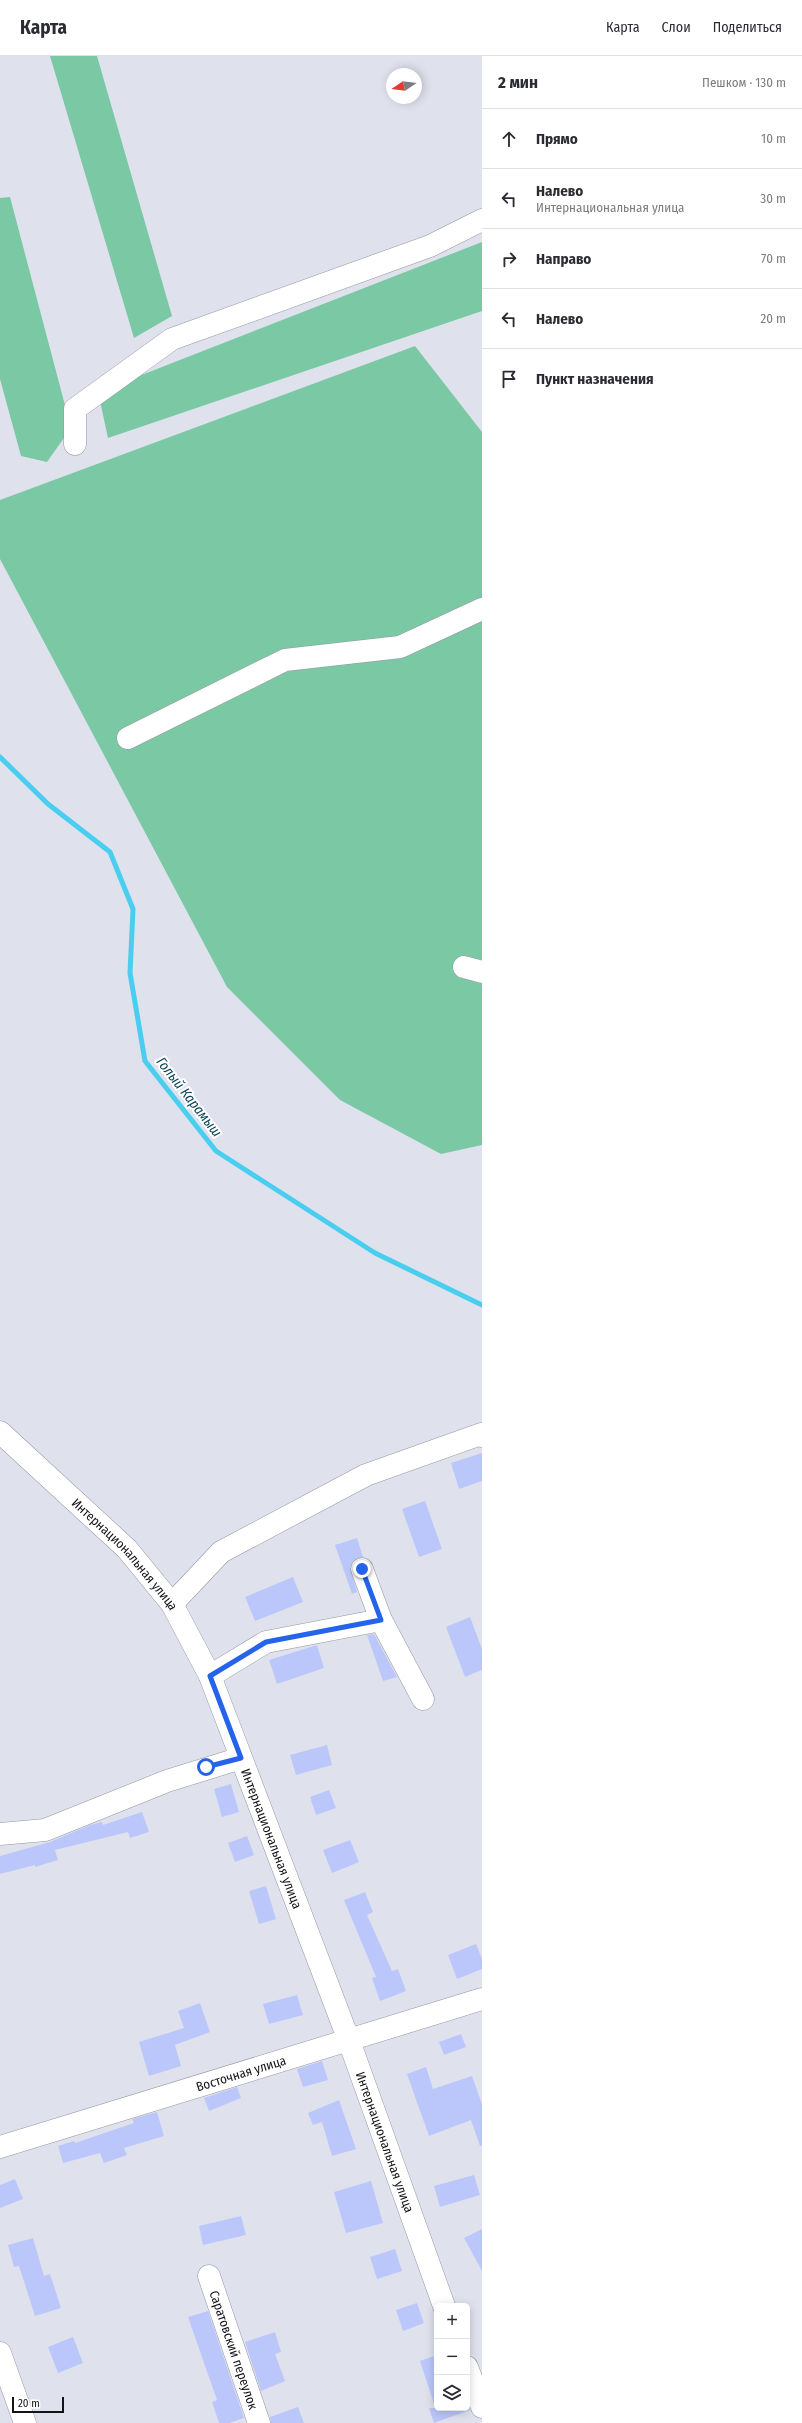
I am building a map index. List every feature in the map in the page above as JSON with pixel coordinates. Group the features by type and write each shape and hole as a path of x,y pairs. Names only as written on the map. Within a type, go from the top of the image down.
{"street":[{"path":"75,444 75,409 172,339 430,246 482,220"},
{"path":"128,738 285,660 400,647 482,609"},
{"name":"Интернациональная улица","path":"0,1432 127,1549 172,1604 210,1676 348,2038 443,2303"},
{"path":"172,1604 221,1552 366,1475 481,1434 482,1436"},
{"path":"362,1569 381,1620 423,1699"},
{"path":"210,1676 266,1642 381,1620"},
{"path":"0,1834 45,1830 167,1781 241,1758"},
{"name":"Восточная улица","path":"0,2147 348,2038 479,2003"},
{"name":"Саратовский переулок","path":"209,2276 259,2423"},
{"path":"0,2353 25,2423"},
{"path":"470,2375 482,2407"}],"green space":[{"path":"50,56 97,56 172,316 134,338"},
{"path":"10,197 71,428 47,462 21,456 0,379 0,198"},
{"path":"482,242 482,311 108,438 98,392"},
{"path":"415,346 482,432 482,1145 441,1154 340,1100 227,987 0,559 0,500"}],"building":[{"path":"482,1453 482,1481 459,1489 451,1463"},
{"path":"425,1501 442,1549 419,1557 402,1509"},
{"path":"357,1538 363,1557 353,1561 350,1567 357,1592 352,1594 335,1545"},
{"path":"293,1577 303,1602 255,1621 245,1597"},
{"path":"470,1617 482,1649 482,1670 465,1677 446,1627"},
{"path":"374,1634 397,1677 383,1681 367,1635"},
{"path":"317,1645 324,1668 277,1684 269,1660"},
{"path":"327,1745 332,1765 296,1775 290,1755"},
{"path":"231,1784 239,1812 222,1817 214,1789"},
{"path":"329,1790 336,1808 316,1815 310,1797"},
{"path":"142,1812 149,1832 130,1838 128,1832 55,1850 58,1860 35,1867 35,1865 0,1874 0,1856 50,1842 90,1825 102,1822 103,1825"},
{"path":"247,1836 254,1855 235,1862 228,1843"},
{"path":"350,1840 359,1862 332,1873 323,1850"},
{"path":"266,1886 276,1919 259,1924 249,1891"},
{"path":"365,1892 373,1912 367,1915 392,1971 398,1969 406,1991 380,2001 372,1978 376,1977 344,1900"},
{"path":"476,1944 482,1959 482,1969 457,1979 448,1955"},
{"path":"297,1995 303,2015 269,2024 263,2004"},
{"path":"200,2003 210,2032 175,2045 181,2066 149,2076 139,2042 184,2028 178,2011"},
{"path":"461,2034 466,2047 444,2055 439,2042"},
{"path":"322,2061 328,2080 303,2087 297,2069"},
{"path":"426,2067 433,2089 472,2076 482,2104 482,2146 480,2146 471,2120 429,2136 407,2074"},
{"path":"237,2087 241,2098 209,2111 204,2098"},
{"path":"339,2100 356,2149 332,2156 322,2122 313,2125 308,2113"},
{"path":"157,2112 164,2136 124,2148 127,2155 104,2163 100,2153 63,2163 58,2146 74,2141 75,2143 134,2123 132,2119"},
{"path":"474,2175 480,2195 440,2207 434,2186"},
{"path":"15,2179 23,2199 0,2208 0,2185"},
{"path":"371,2181 383,2223 346,2233 334,2192"},
{"path":"241,2216 246,2235 203,2245 199,2226"},
{"path":"482,2229 482,2271 464,2238"},
{"path":"33,2238 44,2276 50,2274 61,2308 35,2316 19,2266 14,2267 8,2245"},
{"path":"395,2249 402,2271 377,2279 370,2257"},
{"path":"417,2303 424,2323 403,2331 396,2310"},
{"path":"208,2311 244,2418 229,2423 219,2423 212,2402 217,2400 188,2317"},
{"path":"275,2332 281,2352 275,2354 285,2381 261,2391 245,2342"},
{"path":"73,2337 83,2363 58,2373 48,2347"},
{"path":"434,2356 434,2404 420,2361"},
{"path":"298,2407 304,2423 271,2423 270,2417"},
{"path":"429,2408 434,2408 434,2411 467,2411 434,2423"}],"waterway":[{"name":"Голый Карамыш","path":"0,757 48,804 110,852 133,909 130,973 145,1061 216,1151 375,1253 482,1305"}],"route":[{"path":"206,1767 241,1758 210,1676 266,1642 381,1620 362,1569"}]}
